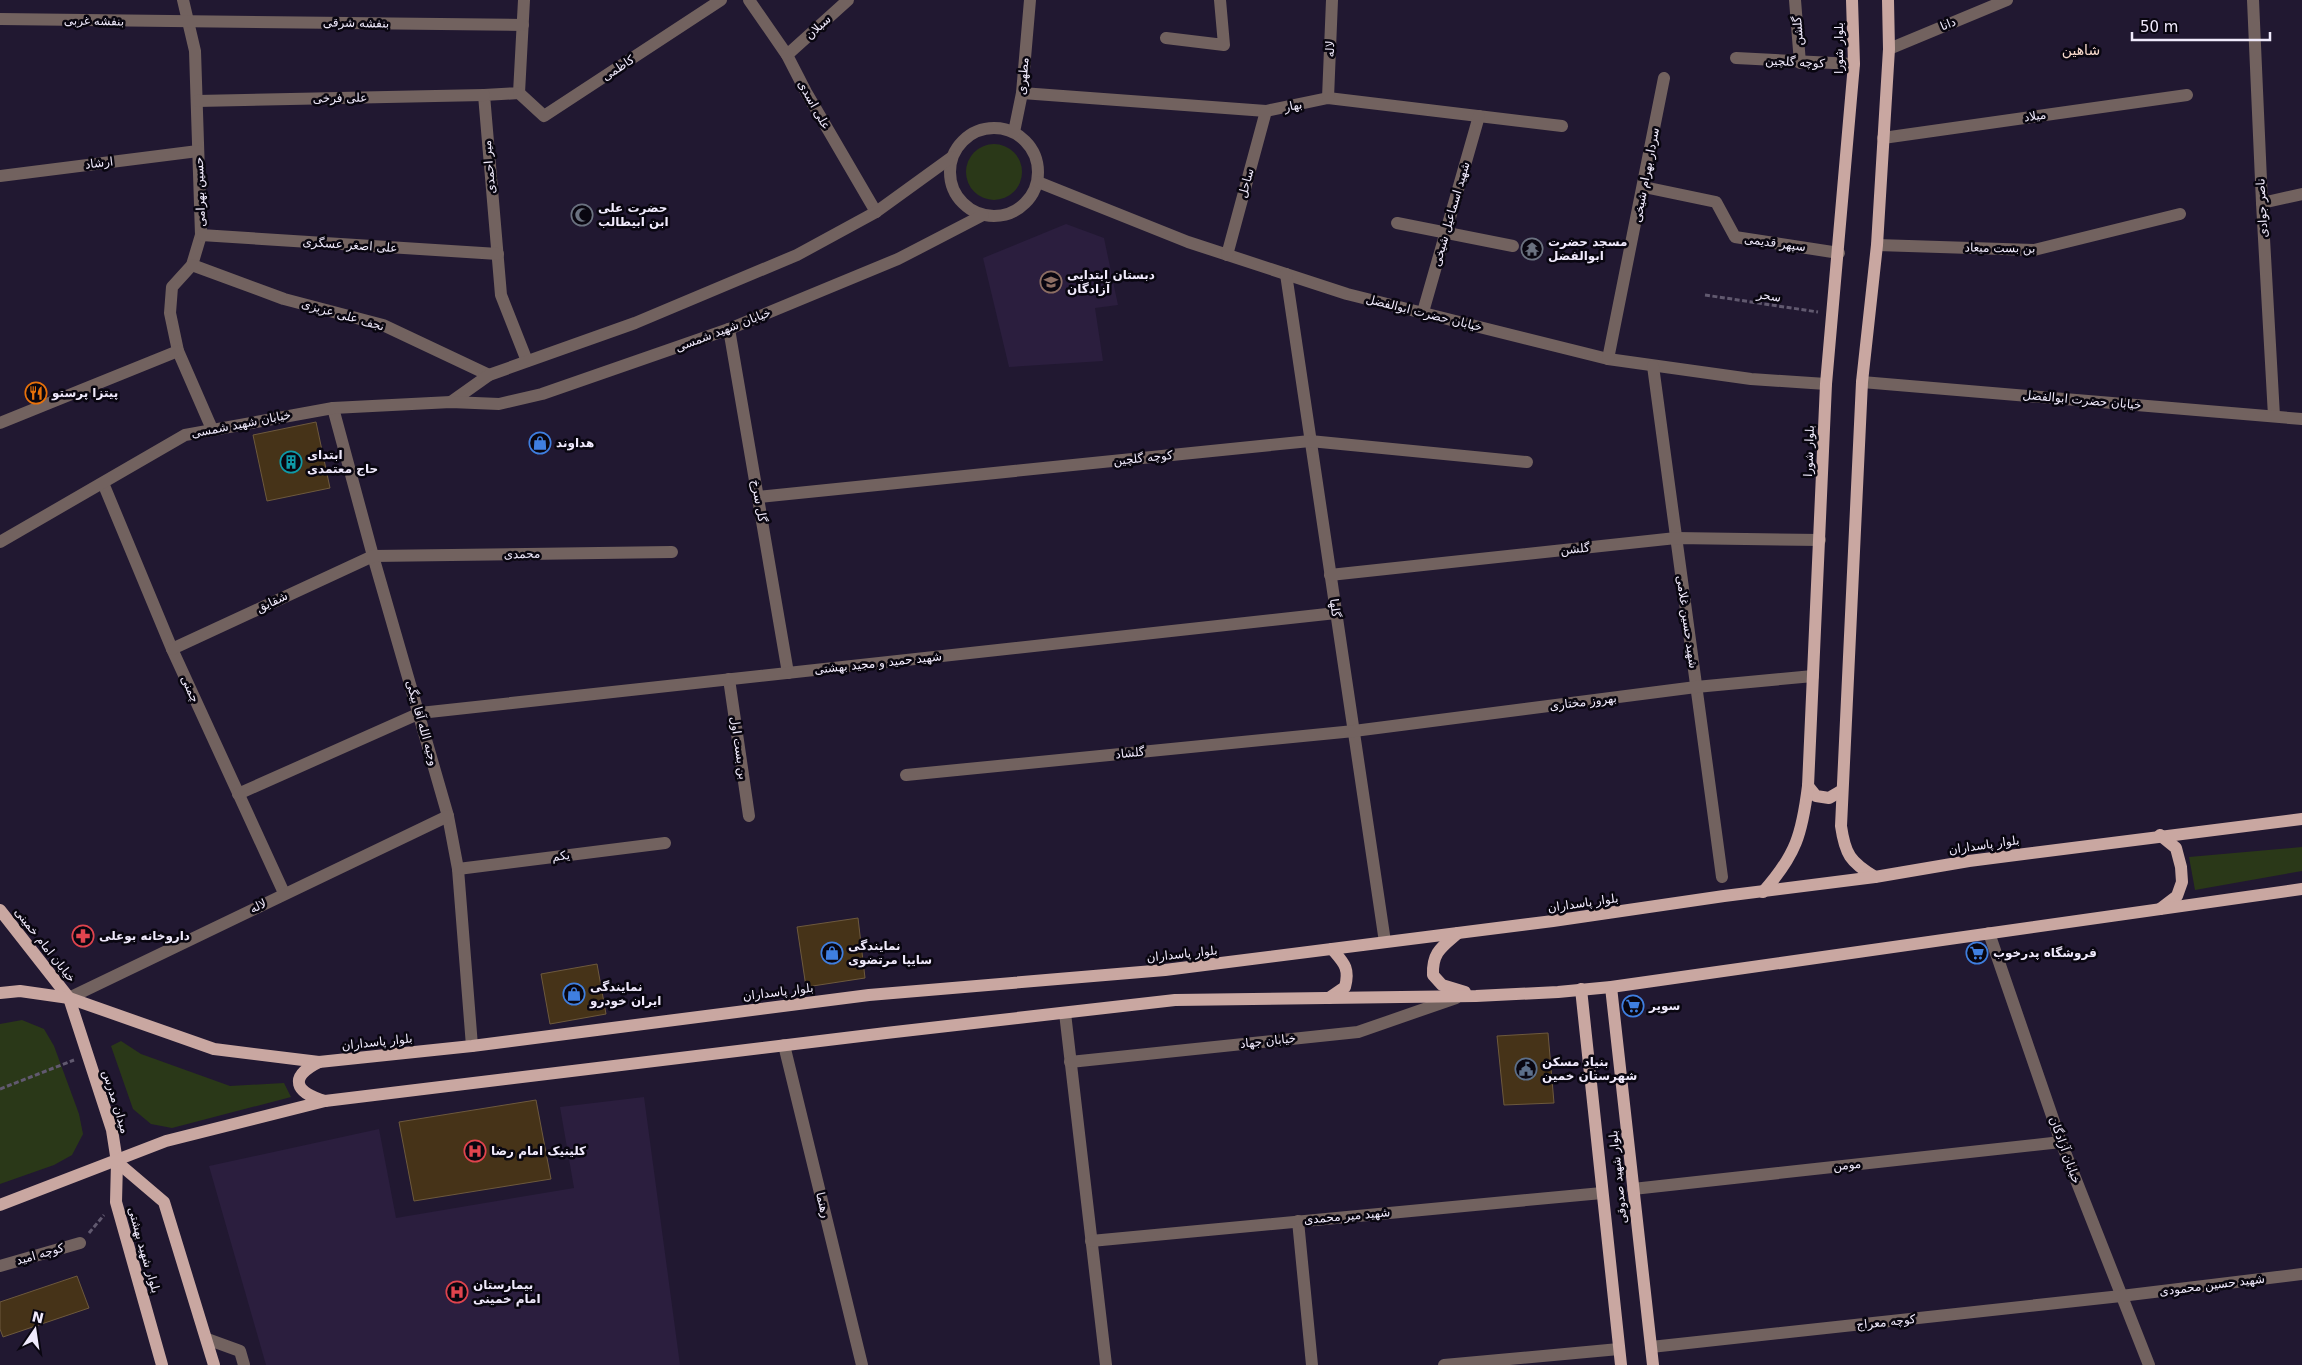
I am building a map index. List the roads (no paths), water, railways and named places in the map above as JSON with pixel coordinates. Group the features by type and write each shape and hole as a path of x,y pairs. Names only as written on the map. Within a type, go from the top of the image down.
{"main road":[{"name":"بلوار شورا","path":"1763,892 1782,870 1798,842 1808,786 1826,384 1831,314 1839,253 1854,64 1852,0"},
{"path":"1875,877 1855,865 1844,848 1840,826 1862,382 1877,245 1889,49 1888,0"},
{"path":"1808,786 1816,796 1828,798 1841,791"},
{"name":"بلوار پاسداران","path":"69,998 214,1049 318,1062 472,1046 869,994 1165,970 1875,877 1969,861 2160,835 2302,819"},
{"path":"2158,910 2177,896 2182,882 2181,867 2176,848 2160,835"},
{"path":"0,1205 117,1162 166,1141 325,1101 1175,1000 1476,996 1611,987 2302,889"},
{"name":"خیابان امام خمینی","path":"0,910 69,998"},
{"path":"1458,933 1442,947 1432,960 1433,975 1442,985 1476,996"},
{"path":"1329,998 1345,987 1348,975 1344,963 1332,949"},
{"name":"بلوار شهید صدوقی","path":"1611,987 1653,1365"},
{"name":"بلوار شهید صدوقی","path":"1581,989 1620,1365"},
{"path":"0,994 20,991 69,998"},
{"name":"میدان مدرس","path":"69,998 112,1130 117,1162"},
{"path":"318,1062 304,1072 299,1085 302,1092 310,1097 325,1101"},
{"path":"117,1162 164,1202 214,1365"},
{"name":"بلوار شهید بهشتی","path":"117,1162 116,1202 162,1365"}],"street":[{"name":"حسین بهرامی","path":"183,0 196,51 201,235 192,265 172,287 170,313 178,352 212,429"},
{"path":"484,96 518,93 524,0"},
{"name":"کاظمی","path":"518,93 544,116 721,0"},
{"name":"علی اسدی","path":"749,0 787,55 806,92 876,212"},
{"name":"سبلان","path":"787,55 848,0"},
{"name":"مطهری","path":"1020,0 1028,18"},
{"name":"مطهری","path":"1014,132 1022,93 1030,0"},
{"path":"1166,38 1224,45 1220,0"},
{"name":"لاله","path":"1328,98 1332,0"},
{"name":"گلشن","path":"1796,0 1800,63"},
{"name":"دانا","path":"1889,49 2007,0"},
{"name":"ناصر جوادی","path":"2253,0 2274,416"},
{"name":"بنفشه غربی","path":"0,20 188,22"},
{"name":"بنفشه شرقی","path":"188,22 523,25"},
{"name":"کوچه گلچین","path":"1736,58 1800,63 1854,64"},
{"name":"سردار بهرام شیخی","path":"1608,360 1664,78"},
{"name":"بهار","path":"1022,93 1266,111 1328,98 1562,126"},
{"name":"میلاد","path":"1883,138 2187,95"},
{"name":"علی فرخی","path":"196,101 484,96"},
{"name":"میر احمدی","path":"484,96 501,295 527,361"},
{"name":"ساحل","path":"1227,255 1266,111"},
{"name":"شهید اسماعیل شیخی","path":"1423,312 1479,116"},
{"path":"1000,128 1014,132 1026,141 1034,153 1038,167 1038,182 1032,195 1023,206 1011,213 997,216 982,215 969,209 958,199 951,186 949,172 952,157 959,144 977,132 1000,128"},
{"name":"ارشاد","path":"0,176 198,151"},
{"path":"450,402 489,375 635,323 797,254 876,212 952,157"},
{"name":"خیابان حضرت ابوالفضل","path":"1038,182 1188,242 1347,294 1608,360 1751,379 1826,384"},
{"name":"سپهر قدیمی","path":"1644,186 1716,202 1735,237 1839,253"},
{"path":"2262,203 2302,194"},
{"name":"بن بست میعاد","path":"1877,245 2034,250 2180,214"},
{"name":"خیابان شهید شمسی","path":"0,542 185,435 332,408 450,402 500,404 542,394 729,329 898,259 982,215"},
{"path":"1397,223 1513,246"},
{"name":"علی اصغر عسگری","path":"201,235 498,254"},
{"name":"نجف علی عزیزی","path":"192,265 284,299 383,325 489,375"},
{"name":"گلها","path":"1286,274 1385,942"},
{"name":"گل سرخ","path":"729,329 788,673"},
{"path":"0,423 178,352"},
{"name":"شهید حسین غلامی","path":"1653,366 1722,878"},
{"name":"خیابان حضرت ابوالفضل","path":"1862,382 2302,419"},
{"name":"وجیه الله آقا بیگی","path":"332,408 372,556 420,713 448,816 458,869 472,1046"},
{"name":"کوچه گلچین","path":"758,497 1310,441 1527,462"},
{"name":"چمنی","path":"103,483 172,649 284,893"},
{"name":"گلشن","path":"1330,575 1676,538 1820,540"},
{"name":"محمدی","path":"372,556 672,552"},
{"name":"شقایق","path":"172,649 372,556"},
{"name":"شهید حمید و مجید بهشتی","path":"238,794 420,713 1336,613"},
{"name":"بهروز مختاری","path":"1354,731 1696,687 1813,676"},
{"name":"بن بست اول","path":"729,679 749,816"},
{"name":"گلشاد","path":"906,775 1354,731"},
{"name":"لاله","path":"69,998 284,893 448,816"},
{"name":"یکم","path":"458,869 665,843"},
{"name":"خیابان آزادگان","path":"1989,933 2061,1142 2149,1365"},
{"name":"خیابان جهاد","path":"1070,1062 1358,1032 1460,996"},
{"path":"1065,1013 1106,1365"},
{"name":"رهنما","path":"784,1045 862,1365"},
{"name":"مومن","path":"1633,1189 2061,1142"},
{"name":"شهید میر محمدی","path":"1091,1241 1602,1193"},
{"path":"1298,1221 1312,1365"},
{"name":"کوچه امید","path":"0,1266 80,1243"},
{"name":"شهید حسین محمودی","path":"2121,1296 2302,1274"},
{"name":"کوچه معراج","path":"1650,1347 2121,1296"},
{"path":"206,1340 240,1351 244,1365"},
{"path":"1444,1365 1619,1350"}],"place":[{"name":"حضرت علی ابن ابیطالب","path":"582,215"},
{"name":"مسجد حضرت ابوالفضل","path":"1532,249"},
{"name":"دبستان ابتدایی آزادگان","path":"1051,282"},
{"name":"پیتزا پرستو","path":"36,393"},
{"name":"هداوند","path":"540,443"},
{"name":"ابتدای حاج معتمدی","path":"291,462"},
{"name":"داروخانه بوعلی","path":"83,936"},
{"name":"نمایندگی سایپا مرتضوی","path":"832,953"},
{"name":"فروشگاه پدرخوب","path":"1977,953"},
{"name":"نمایندگی ایران خودرو","path":"574,994"},
{"name":"سوپر","path":"1633,1006"},
{"name":"بنیاد مسکن شهرستان خمین","path":"1526,1069"},
{"name":"کلینیک امام رضا","path":"475,1151"},
{"name":"بیمارستان امام خمینی","path":"457,1292"}],"district":[{"name":"شاهین","path":"2081,50"}]}
